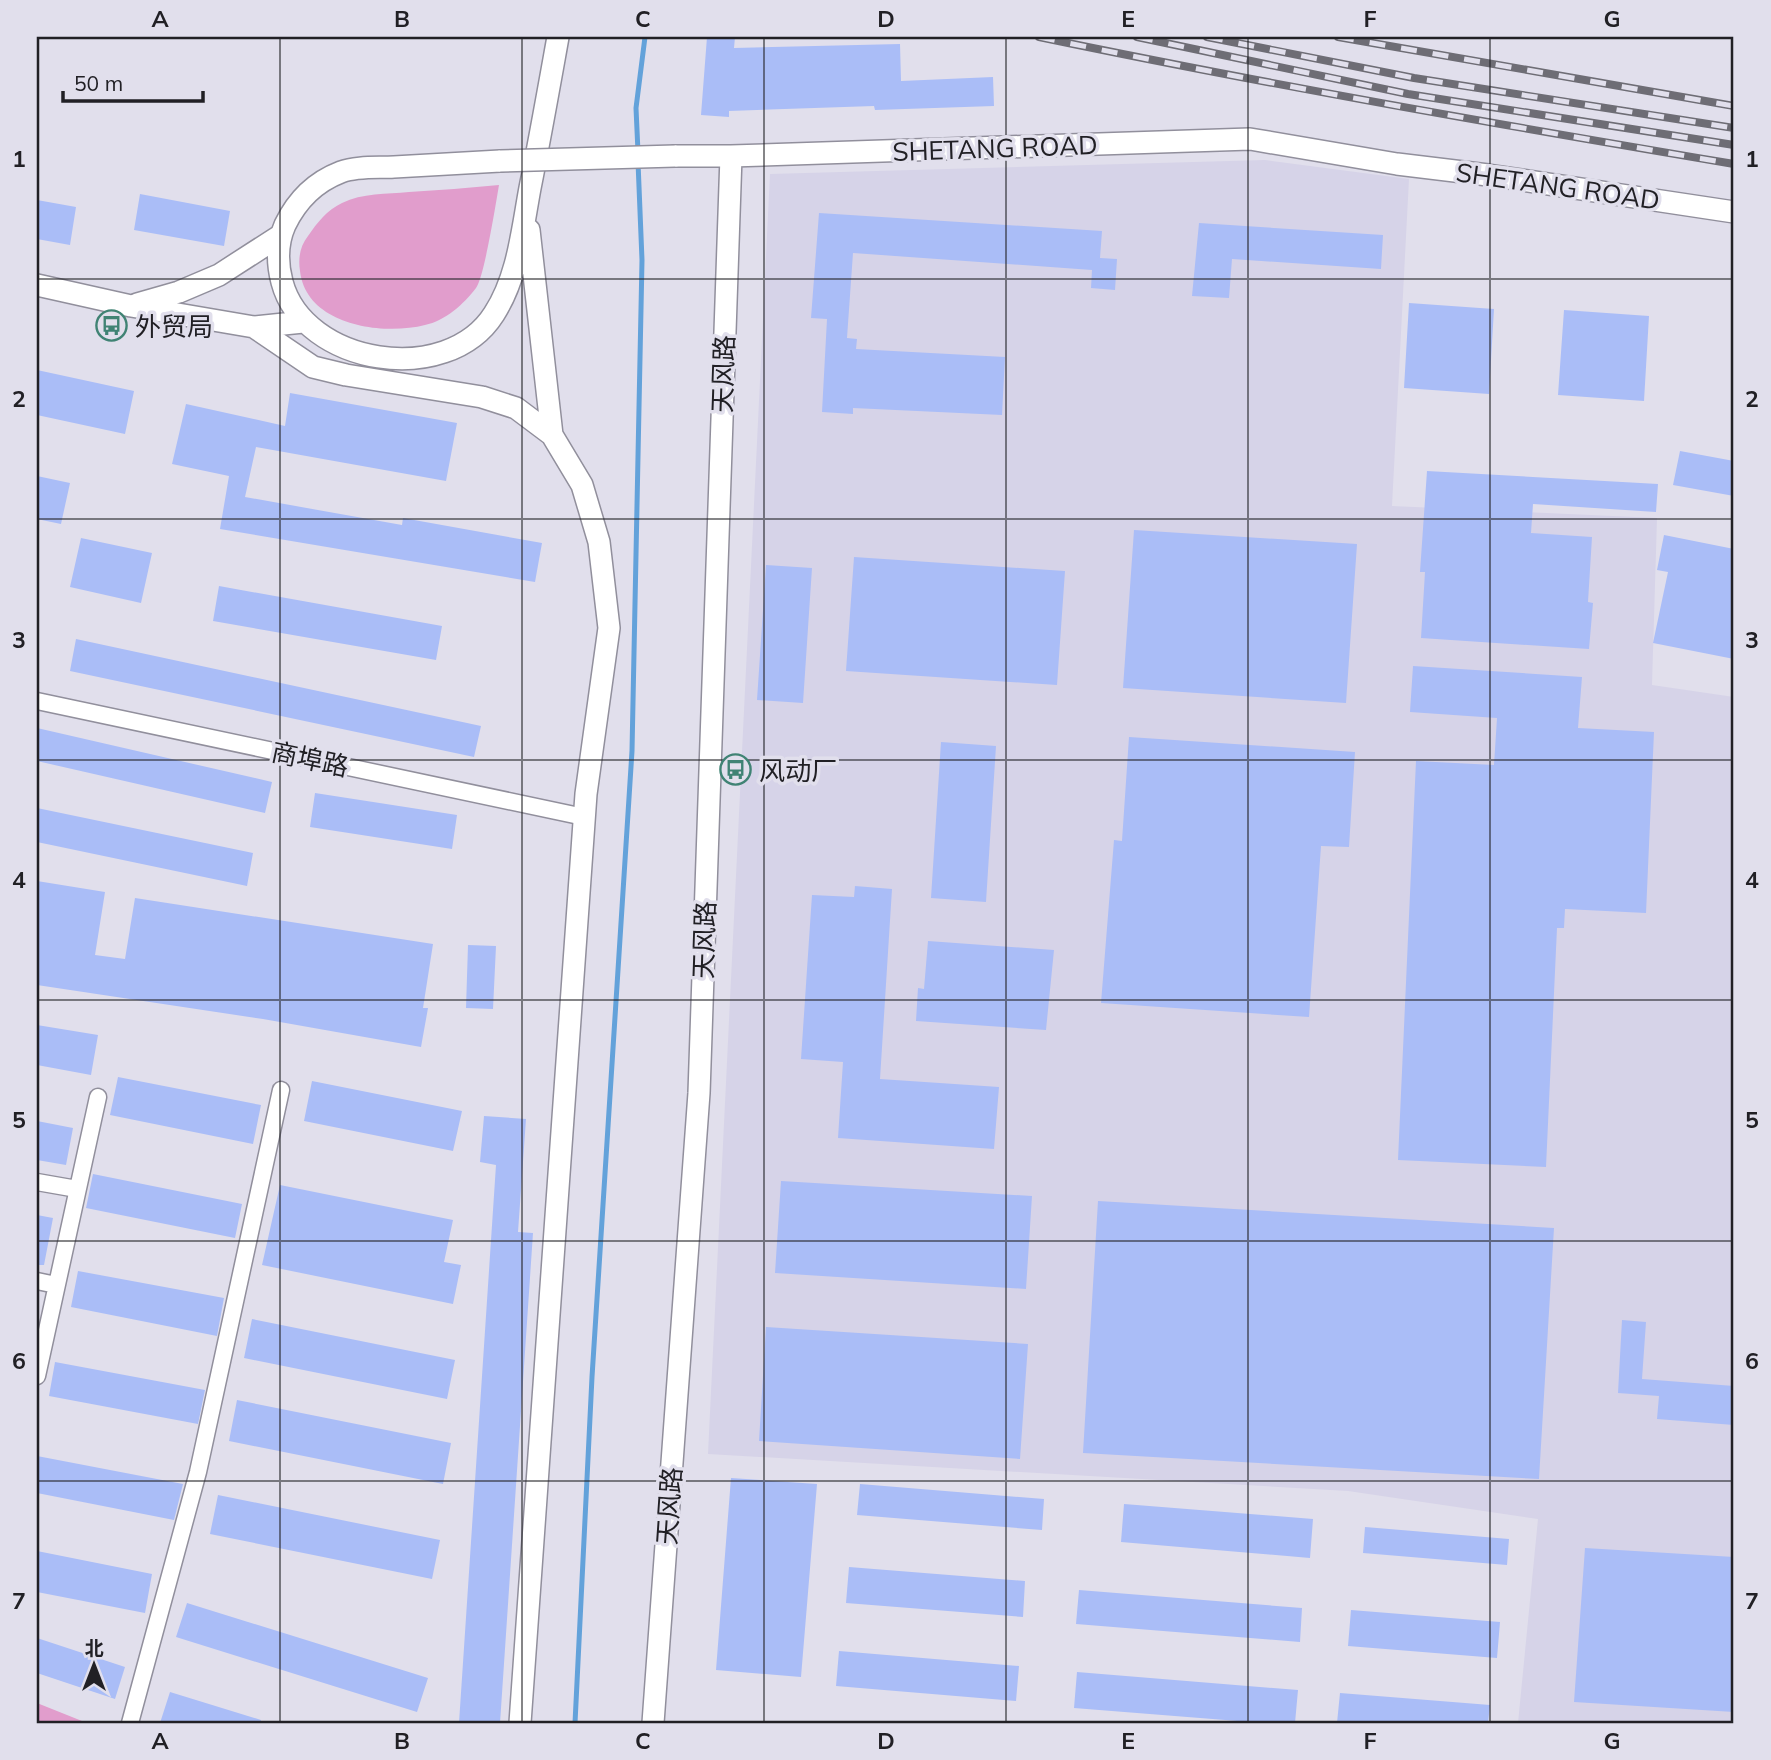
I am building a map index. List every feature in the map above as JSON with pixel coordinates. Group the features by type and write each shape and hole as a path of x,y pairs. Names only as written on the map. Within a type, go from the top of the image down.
{"main road":[{"path":"281,235 278,266 286,296 303,322 328,340 361,354 403,359 437,355 468,341 492,317 509,288 527,207 558,37"},
{"name":"SHETANG ROAD","path":"281,235 294,207 316,185 344,171 500,161 1250,139 1397,164 1734,212"},
{"name":"天风路","path":"653,1723 699,1093 731,156"},
{"path":"527,207 552,435"},
{"path":"131,306 179,292 219,275 281,235"},
{"path":"37,285 131,306 254,327 303,322"},
{"path":"254,327 313,367 346,375 482,397 516,408 552,435 582,485 599,542 608,628 584,817 520,1723"}],"street":[{"name":"商埠路","path":"37,701 584,817"},
{"path":"130,1723 198,1472 281,1090"},
{"path":"37,1376 98,1097"},
{"path":"37,1182 78,1189"},
{"path":"37,1281 56,1285"}],"shaded area":[{"path":"1265,160 1409,179 1392,506 1657,518 1652,685 1734,697 1734,1723 1518,1723 1538,1519 1348,1491 708,1454 770,174"},
{"path":"499,185 483,270 476,288 454,311 440,320 408,328 368,327 331,315 316,304 305,289 299,266 301,248 319,222 337,206 358,197 375,194"},
{"path":"37,1703 87,1723 37,1723"}],"building":[{"path":"707,37 735,37 734,48 900,44 901,81 993,77 994,106 875,110 874,106 729,111 729,117 701,115"},
{"path":"140,194 230,211 224,246 134,230"},
{"path":"37,200 76,207 70,245 37,239"},
{"path":"819,213 1102,231 1100,258 1117,259 1115,290 1091,288 1092,270 853,253 847,338 857,339 856,349 1005,357 1002,415 853,408 853,414 822,412 827,319 811,318"},
{"path":"1199,223 1383,235 1381,269 1232,259 1229,298 1192,296"},
{"path":"1409,303 1494,309 1489,394 1404,388"},
{"path":"1564,310 1649,316 1644,401 1558,395"},
{"path":"37,370 134,391 125,434 37,415"},
{"path":"290,393 457,423 446,481 256,447 245,497 402,525 403,518 542,543 535,582 220,529 229,476 172,464 186,404 285,426"},
{"path":"1680,451 1734,461 1734,496 1673,485"},
{"path":"1427,471 1658,484 1656,512 1533,504 1531,533 1592,537 1588,602 1593,603 1589,649 1421,638 1425,572 1420,572"},
{"path":"37,476 70,483 61,524 37,519"},
{"path":"1134,530 1357,544 1346,703 1123,688"},
{"path":"1664,535 1734,549 1734,659 1653,643 1668,572 1657,570"},
{"path":"81,538 152,553 141,603 70,587"},
{"path":"854,557 1065,571 1057,685 846,671"},
{"path":"766,565 812,568 803,703 757,700"},
{"path":"219,586 442,626 436,660 213,621"},
{"path":"76,639 481,726 474,757 70,671"},
{"path":"1413,666 1582,677 1578,728 1654,732 1646,913 1565,909 1564,928 1557,928 1546,1167 1398,1160 1416,761 1494,765 1497,718 1410,712"},
{"path":"37,728 272,782 265,813 37,761"},
{"path":"1129,737 1355,752 1349,847 1321,846 1309,1017 1101,1003 1114,840 1122,841"},
{"path":"941,742 996,746 986,902 931,898"},
{"path":"315,793 457,815 452,849 310,827"},
{"path":"37,808 253,853 247,886 37,842"},
{"path":"37,881 105,892 95,955 125,959 135,898 433,944 423,1008 428,1008 421,1047 263,1019 37,985"},
{"path":"855,886 892,889 880,1079 999,1087 994,1149 838,1138 843,1062 801,1059 812,895 854,897"},
{"path":"928,941 1054,950 1046,1030 916,1021 918,988 924,989"},
{"path":"468,945 496,946 493,1009 466,1008"},
{"path":"37,1025 98,1035 91,1075 37,1065"},
{"path":"118,1077 261,1105 253,1144 110,1115"},
{"path":"312,1081 462,1111 453,1151 304,1121"},
{"path":"484,1116 526,1119 518,1232 533,1233 500,1723 459,1723 496,1165 480,1162"},
{"path":"37,1121 73,1128 66,1165 37,1160"},
{"path":"93,1174 242,1204 235,1238 86,1208"},
{"path":"781,1181 1032,1196 1026,1289 775,1273"},
{"path":"280,1185 453,1220 444,1262 461,1265 453,1304 262,1265"},
{"path":"1098,1201 1554,1228 1539,1479 1083,1453"},
{"path":"37,1215 53,1218 44,1265 37,1265"},
{"path":"78,1271 224,1298 217,1336 71,1307"},
{"path":"252,1319 455,1360 447,1399 244,1358"},
{"path":"1622,1320 1646,1322 1642,1379 1734,1386 1734,1425 1657,1419 1659,1396 1618,1393"},
{"path":"766,1327 1028,1344 1020,1459 759,1441"},
{"path":"55,1362 205,1390 198,1424 49,1396"},
{"path":"237,1400 451,1443 443,1484 229,1441"},
{"path":"37,1456 183,1484 174,1520 37,1493"},
{"path":"731,1478 817,1484 801,1677 716,1670"},
{"path":"860,1484 1044,1499 1042,1530 857,1515"},
{"path":"218,1495 440,1540 432,1579 210,1534"},
{"path":"1124,1504 1313,1519 1310,1558 1121,1542"},
{"path":"1365,1527 1509,1539 1507,1565 1363,1553"},
{"path":"1585,1548 1734,1557 1734,1712 1574,1702"},
{"path":"37,1551 152,1574 145,1613 37,1592"},
{"path":"849,1567 1025,1581 1023,1617 846,1603"},
{"path":"1079,1590 1302,1608 1300,1642 1076,1624"},
{"path":"187,1603 428,1678 417,1712 176,1637"},
{"path":"1351,1610 1500,1622 1497,1658 1348,1646"},
{"path":"37,1638 125,1667 115,1699 37,1673"},
{"path":"839,1651 1019,1666 1016,1701 836,1686"},
{"path":"1077,1672 1298,1690 1295,1723 1263,1723 1074,1708"},
{"path":"170,1692 261,1720 260,1723 160,1723"},
{"path":"1340,1693 1490,1705 1488,1723 1337,1723"}],"waterway":[{"path":"638,152 636,108 645,37"},
{"path":"575,1723 592,1377 632,751 642,260 638,162"}],"railway":[{"path":"1039,37 1386,104 1734,164"},
{"path":"1137,37 1408,94 1734,145"},
{"path":"1207,37 1414,78 1734,128"},
{"path":"1338,37 1734,106"}],"place":[{"name":"外贸局","path":"112,326"},
{"name":"风动厂","path":"736,770"}]}
